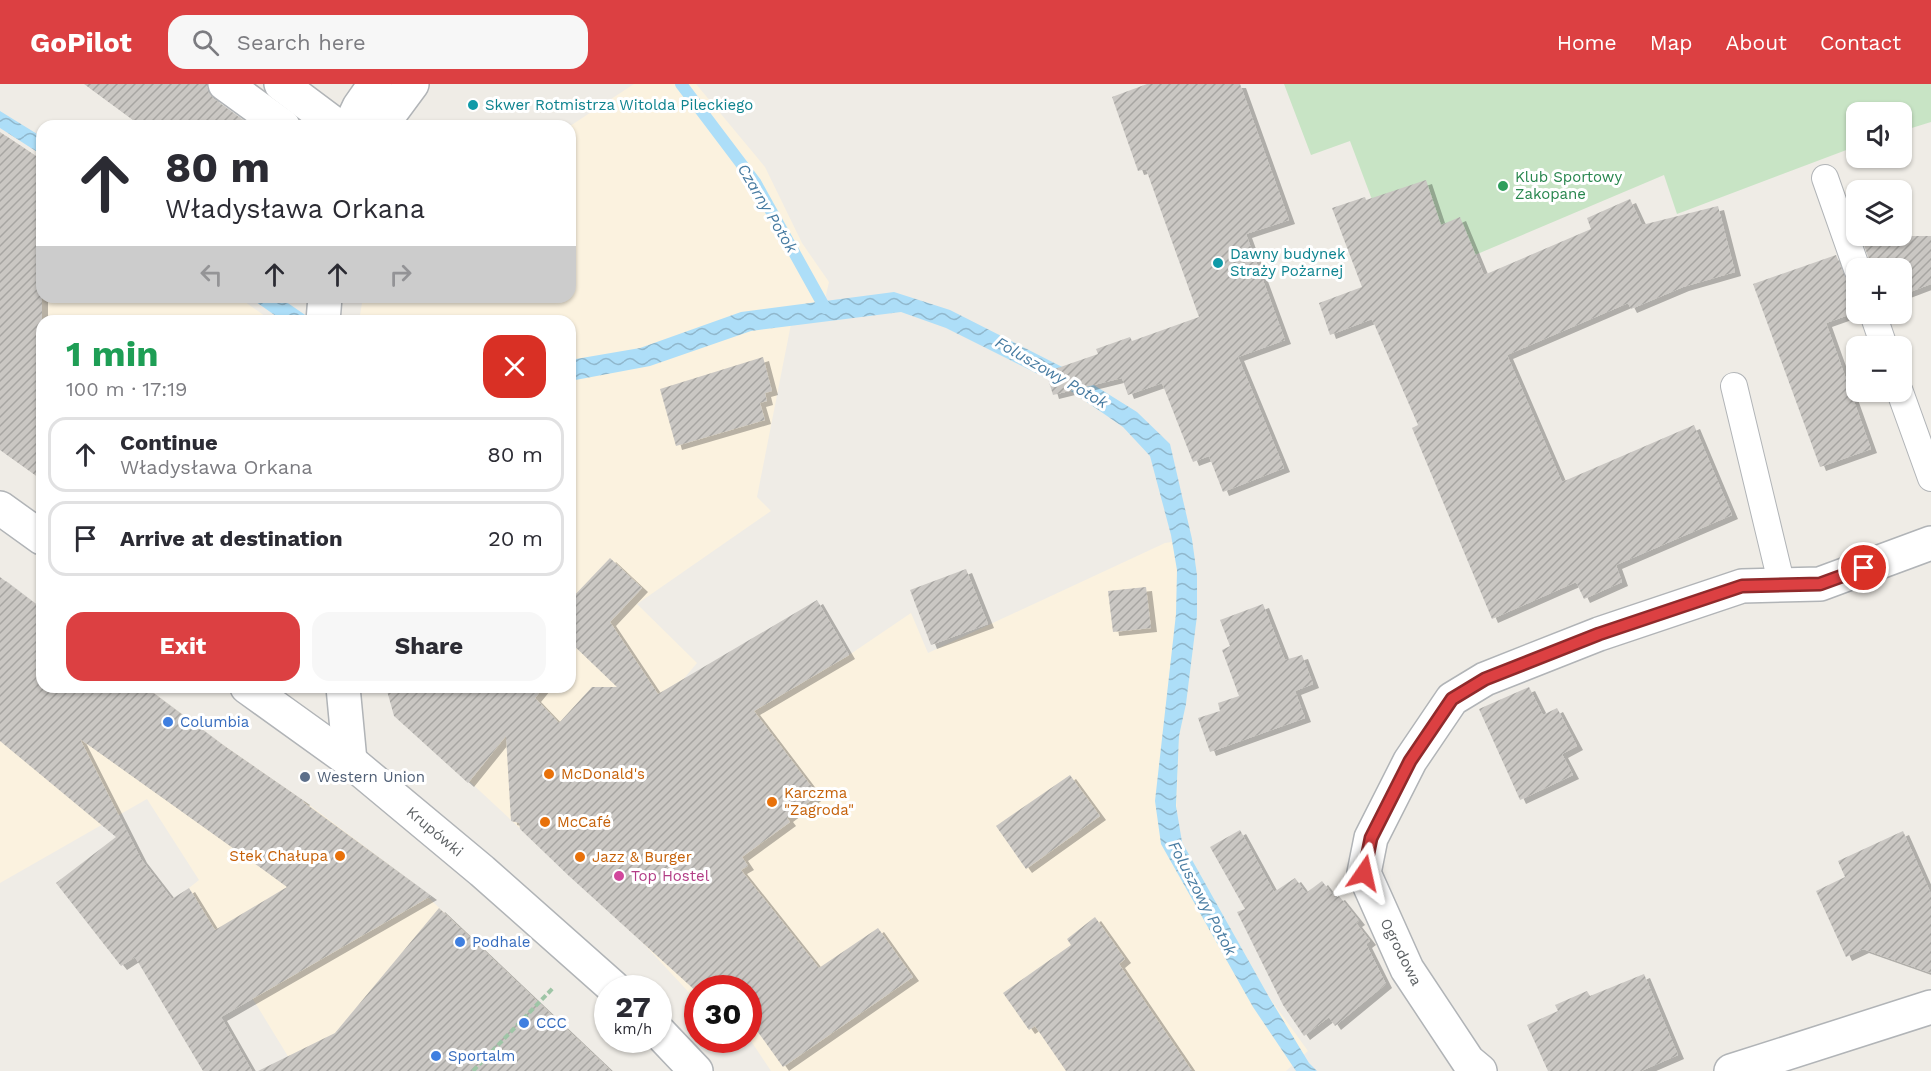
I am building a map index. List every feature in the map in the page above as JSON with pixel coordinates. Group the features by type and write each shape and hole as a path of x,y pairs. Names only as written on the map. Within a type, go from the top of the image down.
{"street":[{"path":"225,84 274,120"},
{"path":"281,84 329,120"},
{"path":"353,120 359,106 375,84"},
{"path":"385,120 412,84"},
{"path":"0,508 36,534"},
{"name":"Ogrodowa","path":"1465,1068 1407,969 1364,873 1371,838 1410,761 1452,699 1485,679 1599,634 1742,586 1820,584 1931,543"},
{"name":"Krupówki","path":"255,693 350,761 491,879 599,975"},
{"path":"344,693 350,761"},
{"path":"1753,1068 1801,1061 1931,1007"},
{"path":"672,1046 696,1071"}],"lane":[{"path":"1825,178 1853,258"},
{"path":"1734,386 1782,586"},
{"path":"1904,402 1931,478"}],"path":[{"path":"473,1071 539,1002"}],"shaded area":[{"path":"634,84 696,84 765,167 802,243 829,282 821,317 791,324 757,497 771,511 637,604 697,663 671,694 715,734 849,655 911,613 928,653 1165,543 1192,539 1197,575 1197,616 1186,704 1179,736 1176,831 1269,997 1308,1051 1286,1071 771,1071 759,1053 762,1053 762,975 684,975 684,987 641,941 467,779 395,693 576,693 576,315 360,315 362,303 576,303 576,122"},
{"path":"0,132 36,156 36,303 246,303 264,315 36,315 36,339 0,450"},
{"path":"0,577 36,671 36,693 153,693 304,801 413,883 611,1071 297,1071 213,934 189,888 199,880 147,799 0,883"}],"green space":[{"name":"Klub Sportowy Zakopane","path":"1284,84 1931,84 1931,122 1912,128 1912,102 1846,102 1846,150 1677,214 1664,175 1404,285 1350,141 1311,155"}],"water":[{"path":"0,111 36,133 36,151 0,128"},
{"name":"Foluszowy Potok","path":"894,292 950,310 1076,374 1137,412 1170,444 1192,539 1197,575 1197,616 1186,704 1179,736 1176,806 1182,842 1269,997 1309,1063 1317,1071 1296,1071 1253,1007 1161,844 1155,801 1176,614 1177,570 1171,535 1150,456 1123,427 1068,389 946,328 901,312 751,331 650,366 576,380 576,359 640,348 741,312"},
{"path":"258,303 288,303 305,315 274,315"}],"building":[{"path":"84,84 207,84 208,92 214,99 243,120 133,120"},
{"name":"Dawny budynek Straży Pożarnej","path":"1147,84 1240,84 1289,220 1246,234 1285,340 1238,357 1284,468 1223,492 1209,456 1193,462 1162,383 1128,395 1122,378 1053,395 1046,372 1098,354 1096,349 1130,337 1132,341 1199,317 1146,169 1138,171 1112,97"},
{"path":"0,132 36,156 36,303 42,303 42,315 36,315 36,476 0,450"},
{"path":"1426,180 1441,225 1460,217 1484,275 1591,229 1587,218 1630,199 1642,225 1718,206 1735,272 1683,287 1631,309 1628,303 1507,355 1562,482 1694,425 1732,515 1616,565 1622,582 1584,599 1576,582 1492,619 1412,428 1418,425 1372,319 1330,335 1319,303 1362,287 1332,208 1365,197 1366,200"},
{"path":"1912,236 1931,236 1931,284 1912,291 1912,258 1869,258 1864,246 1912,246"},
{"path":"1836,255 1846,278 1846,316 1826,323 1846,379 1846,402 1854,402 1871,449 1820,467 1753,284"},
{"path":"763,357 772,391 765,393 767,401 760,403 765,420 676,446 660,389"},
{"path":"610,558 642,588 610,622 658,694 817,600 849,655 754,711 818,795 787,818 790,822 742,857 748,866 741,870 819,968 878,928 913,977 783,1067 762,1038 762,975 684,975 684,980 569,876 520,829 519,823 511,821 506,736 468,783 394,716 388,693 539,693 535,698 559,723 592,687 617,687 576,648 576,594"},
{"path":"966,569 988,624 931,645 910,590"},
{"path":"0,577 36,604 36,693 153,693 304,801 431,896 221,1017 252,1071 203,1071 135,957 121,966 56,883 116,837 0,741","holes":["80,739 287,887 215,930 189,888 172,899 141,859"]},
{"path":"1146,587 1151,628 1113,632 1108,591"},
{"path":"1263,604 1285,660 1302,655 1313,684 1295,691 1305,718 1210,752 1198,718 1220,711 1218,703 1239,696 1222,650 1230,646 1220,620"},
{"path":"1529,687 1543,715 1557,708 1577,746 1562,754 1573,775 1520,800 1479,709"},
{"path":"1070,775 1100,816 1026,869 996,826"},
{"path":"1240,830 1274,892 1295,878 1306,893 1322,881 1335,898 1339,896 1359,921 1356,923 1370,941 1366,944 1386,984 1335,1026 1329,1017 1304,1036 1283,1005 1237,912 1245,909 1210,847"},
{"path":"1903,831 1931,894 1931,973 1863,949 1846,957 1816,891 1845,877 1838,861"},
{"path":"439,908 611,1071 258,1071 335,1033"},
{"path":"1095,917 1125,959 1119,964 1192,1071 1066,1071 1035,1026 1029,1030 1003,993 1071,945 1067,939"},
{"path":"1644,974 1678,1055 1641,1071 1548,1071 1527,1025 1558,1011 1555,1005 1587,991 1590,996"}],"waterway":[{"name":"Czarny Potok","path":"681,84 755,182 825,308"}],"place":[{"name":"Skwer Rotmistrza Witolda Pileckiego","path":"473,105"},
{"name":"Klub Sportowy Zakopane","path":"1503,186"},
{"name":"Dawny budynek Straży Pożarnej","path":"1218,263"},
{"name":"Columbia","path":"168,722"},
{"name":"McDonald's","path":"549,774"},
{"name":"Western Union","path":"305,777"},
{"name":"Karczma \"Zagroda\"","path":"772,802"},
{"name":"McCafé","path":"545,822"},
{"name":"Stek Chałupa","path":"340,856"},
{"name":"Jazz & Burger","path":"580,857"},
{"name":"Top Hostel","path":"619,876"},
{"name":"Podhale","path":"460,942"},
{"name":"CCC","path":"524,1023"},
{"name":"Sportalm","path":"436,1056"}],"route":[{"path":"1364,873 1371,838 1410,761 1452,699 1485,679 1599,634 1742,586 1820,584 1864,568"}]}
